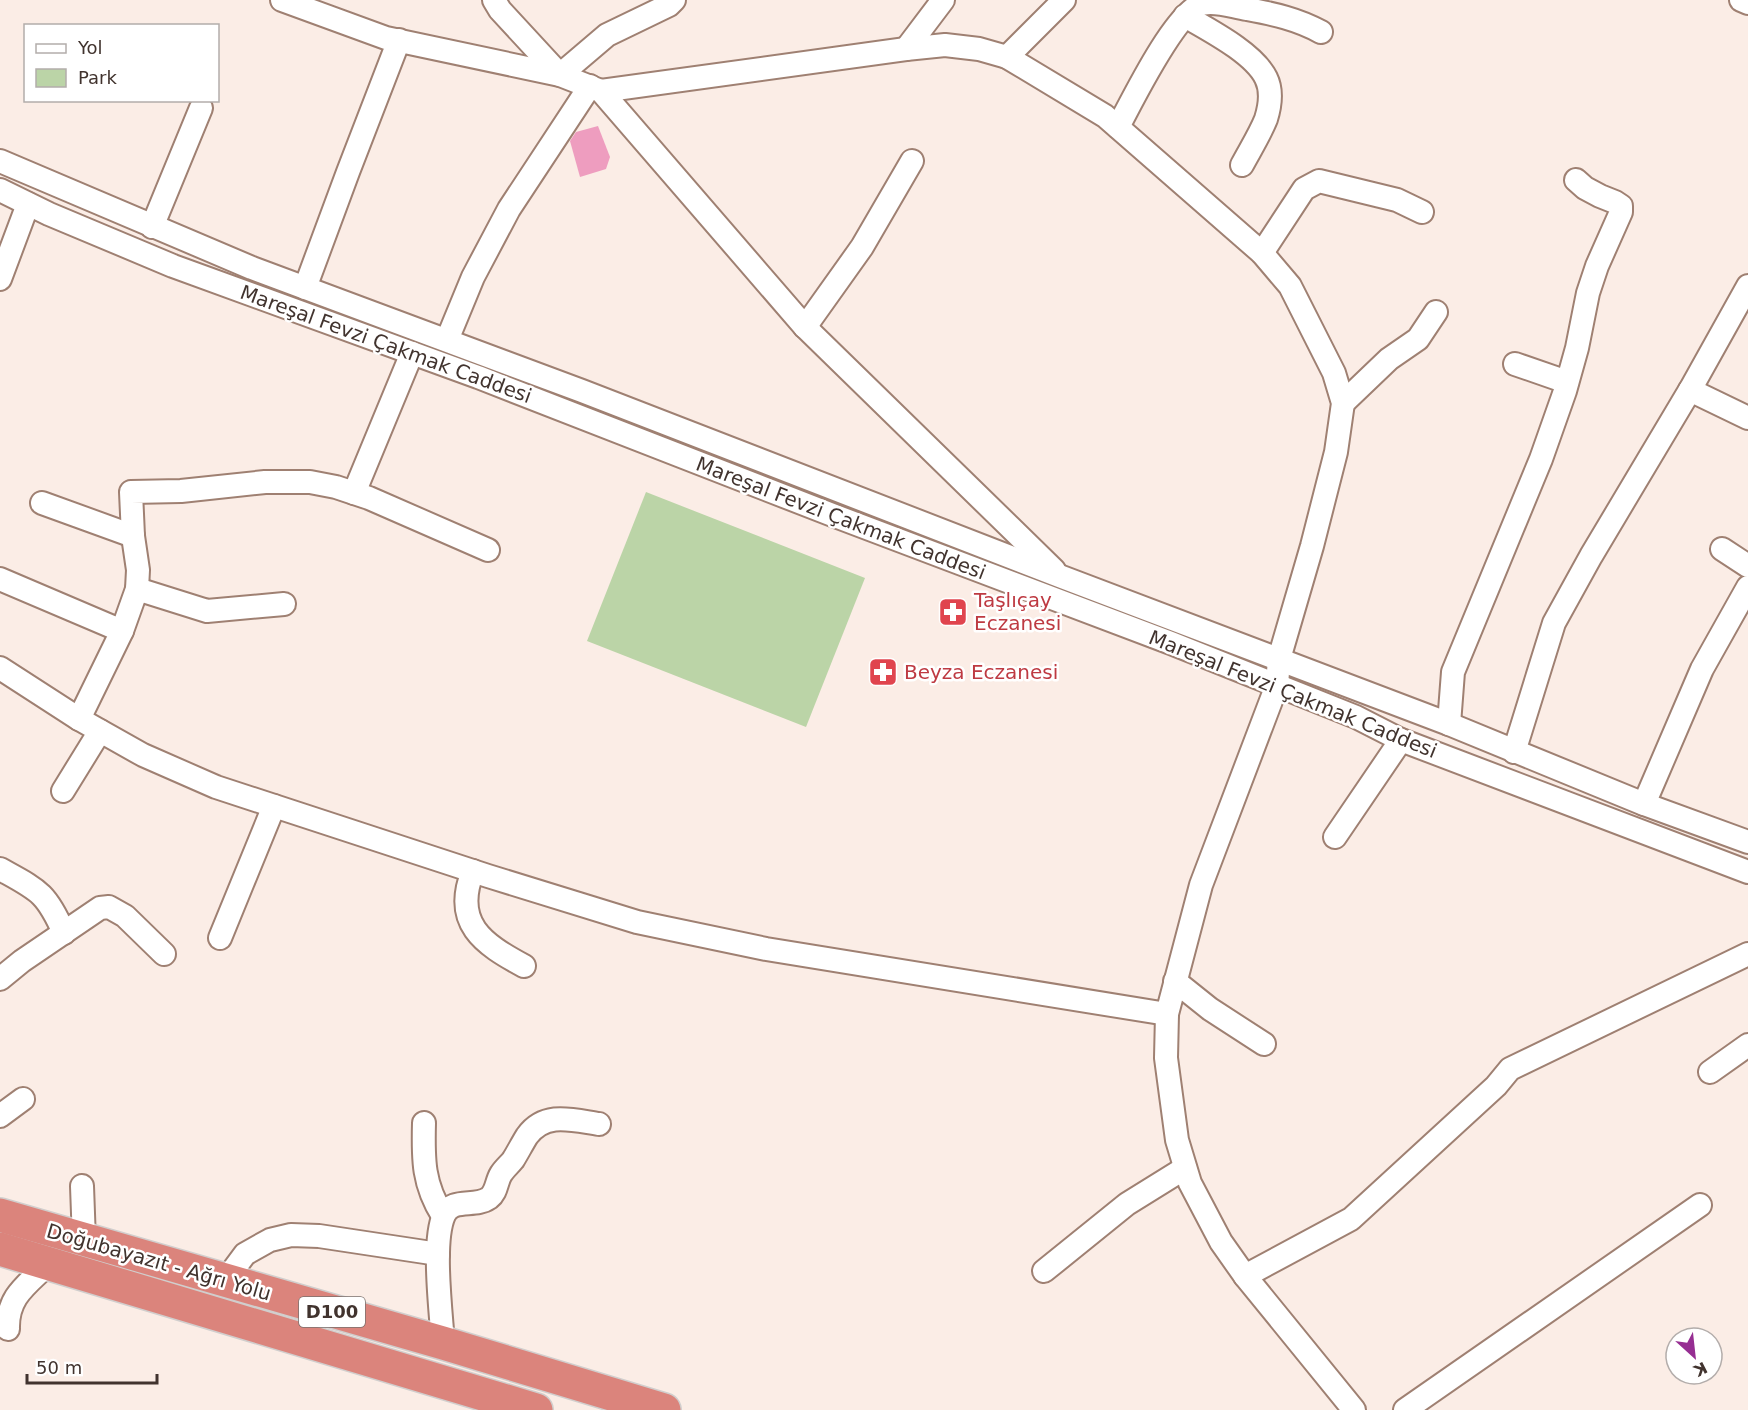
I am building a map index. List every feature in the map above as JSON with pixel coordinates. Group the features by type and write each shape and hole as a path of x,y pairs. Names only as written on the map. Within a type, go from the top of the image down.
{"highway":[{"name":"Doğubayazıt - Ağrı Yolu","path":"0,1215 443,1343 663,1410"},
{"name":"Doğubayazıt - Ağrı Yolu","path":"0,1249 536,1410"}],"street":[{"path":"282,0 386,38 560,75 596,88 945,45 979,49 1008,57 1105,116 1262,253 1290,286 1334,373 1343,403 1336,452 1312,546 1279,659 1277,685 1201,885 1167,1014 1166,1058 1177,1140 1185,1168 1190,1183 1221,1242 1245,1276 1354,1410"},
{"path":"494,0 500,10 560,75"},
{"path":"560,75 607,35 669,5 674,0"},
{"path":"906,49 943,0"},
{"path":"1008,57 1064,0"},
{"path":"1741,0 1748,3"},
{"path":"1118,127 1153,63 1185,15 1194,7 1204,3 1220,3 1288,17 1321,32"},
{"path":"1185,15 1225,40 1255,63 1266,76 1270,86 1266,118 1242,165"},
{"path":"305,288 399,40"},
{"path":"596,88 805,327 1062,577"},
{"path":"447,340 473,277 509,208 596,88"},
{"path":"152,227 201,108"},
{"path":"805,327 862,248 912,161"},
{"name":"Mareşal Fevzi Çakmak Caddesi","path":"0,162 152,227 305,288 447,340 1449,724 1644,804 1748,842"},
{"path":"1449,724 1453,672 1541,459 1577,348 1588,293 1604,246 1621,212 1621,206 1616,202 1600,196 1576,180"},
{"path":"1262,253 1304,189 1319,181 1397,200 1422,212"},
{"name":"Mareşal Fevzi Çakmak Caddesi","path":"0,190 173,266 412,352 1171,643 1356,717 1401,740 1748,872"},
{"path":"0,279 28,204"},
{"path":"1514,752 1554,623 1748,286"},
{"path":"1343,403 1389,359 1418,339 1436,312"},
{"path":"354,493 412,352"},
{"path":"1515,364 1567,382"},
{"path":"1689,390 1748,418"},
{"path":"79,719 122,631 136,589 138,570 133,536 131,492 181,491 265,482 310,482 369,498 488,550"},
{"path":"42,502 133,536"},
{"path":"1722,549 1748,566"},
{"path":"0,579 122,631"},
{"path":"1644,804 1702,669 1748,586"},
{"path":"136,589 207,611 284,604"},
{"path":"0,668 100,731 143,755 206,783 637,922 754,947 1167,1014"},
{"path":"63,791 100,731"},
{"path":"1335,837 1401,740"},
{"path":"220,938 274,806"},
{"path":"0,869 38,890 55,911 64,933"},
{"path":"473,871 466,888 465,899 468,915 477,933 493,949 524,966"},
{"path":"0,979 22,961 100,908 109,907 124,916 164,954"},
{"path":"1245,1276 1351,1219 1496,1086 1510,1069 1748,954"},
{"path":"1175,981 1210,1009 1264,1044"},
{"path":"1710,1072 1748,1045"},
{"path":"0,1116 22,1099"},
{"path":"443,1343 438,1254 443,1216 447,1209 454,1204 490,1197 502,1172 537,1125 559,1118 598,1124"},
{"path":"424,1123 423,1162 430,1189 443,1216"},
{"path":"1044,1271 1127,1204 1185,1168"},
{"path":"82,1185 84,1241"},
{"path":"1405,1410 1700,1205"},
{"path":"225,1281 245,1254 270,1240 291,1235 320,1236 438,1254"},
{"path":"8,1329 8,1314 13,1300 50,1263"}],"green space":[{"path":"646,492 865,578 806,727 587,641"}],"building":[{"path":"598,126 610,157 606,169 580,177 570,141 576,132"}],"place":[{"name":"Taşlıçay Eczanesi","path":"953,612"},
{"name":"Beyza Eczanesi","path":"883,672"}]}
